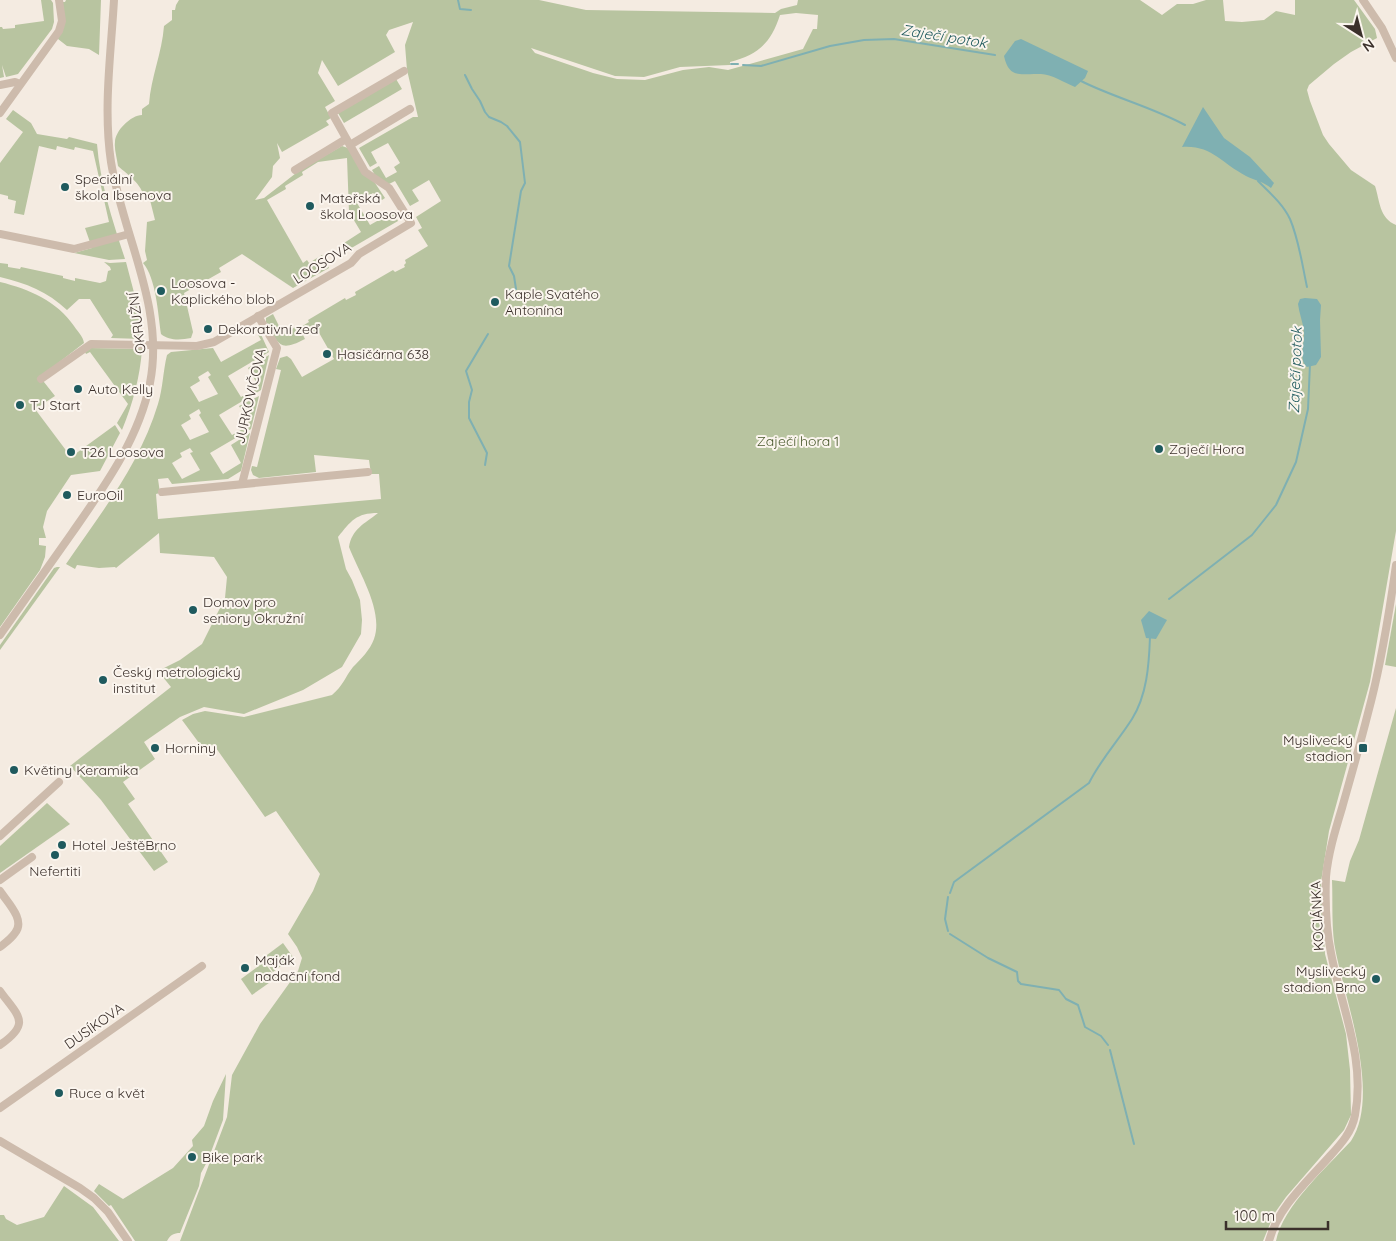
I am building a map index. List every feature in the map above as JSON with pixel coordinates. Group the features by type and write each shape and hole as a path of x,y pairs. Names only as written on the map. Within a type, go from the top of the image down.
{"street":[{"path":"0,113 59,31 62,21 59,0"},
{"name":"OKRUŽNÍ","path":"0,635 96,498 126,448 145,406 154,363 154,345 147,291 118,196 109,146 108,104 114,0"},
{"path":"1363,0 1382,28 1396,58"},
{"name":"LOOSOVA","path":"41,379 91,344 197,346 214,342 351,263 359,254 411,224 389,188 365,172 332,113 404,71"},
{"path":"0,85 15,82 20,84"},
{"path":"295,170 410,109"},
{"path":"0,234 74,248 129,234"},
{"name":"JURKOVIČOVA","path":"242,484 277,348 258,316"},
{"path":"162,492 368,472"},
{"name":"KOCIÁNKA","path":"1268,1241 1278,1218 1288,1202 1343,1141 1355,1117 1358,1097 1356,1072 1351,1033 1331,953 1327,924 1326,876 1331,846 1380,666 1396,565"},
{"path":"0,836 60,782"},
{"path":"0,880 32,857"},
{"path":"0,891 17,916 18,924 18,930 0,947"},
{"name":"DUSÍKOVA","path":"0,1108 202,966"},
{"path":"0,990 20,1023 14,1036 0,1045"},
{"path":"0,1140 94,1198 108,1212 128,1241"}],"green space":[{"path":"41,0 51,0 53,3 54,22 52,29 18,74 6,77 2,65 4,77 0,78 0,27 3,29 15,28 15,25 44,21"},
{"path":"66,0 101,0 99,55 89,49 67,46 58,39 63,2"},
{"name":"Zaječí hora 1","path":"179,0 539,0 586,10 775,13 781,9 797,5 798,0 1140,0 1162,15 1177,4 1223,0 1225,21 1242,22 1264,20 1276,11 1295,15 1295,0 1354,0 1375,29 1377,38 1334,64 1309,85 1307,90 1323,135 1351,170 1375,186 1383,214 1390,222 1396,225 1396,531 1370,682 1329,831 1321,882 1325,954 1346,1034 1350,1070 1351,1115 1344,1130 1286,1197 1274,1214 1263,1241 180,1241 227,1117 232,1075 260,1024 298,971 302,958 288,934 313,891 320,874 276,811 265,817 216,748 206,745 202,747 182,720 193,714 205,711 244,717 332,695 336,692 353,667 368,651 374,639 376,616 373,604 349,547 356,531 378,513 359,516 338,537 346,569 360,600 362,620 361,634 342,667 303,690 244,714 204,707 180,717 144,742 155,759 123,782 135,799 128,804 168,862 154,871 101,800 70,766 171,687 158,671 180,660 202,644 225,598 227,577 214,557 160,553 159,533 116,568 77,565 75,569 66,564 106,507 141,447 158,404 167,355 171,352 213,348 221,362 261,340 253,326 258,328 269,352 228,376 241,397 259,387 248,368 269,355 261,390 219,415 232,435 250,425 239,406 259,396 251,429 210,453 223,474 241,463 231,445 250,433 241,471 228,479 172,484 168,478 158,479 160,493 156,494 158,519 381,499 379,474 371,474 369,460 314,455 316,472 259,478 253,475 252,466 257,467 281,370 276,369 280,358 287,356 291,359 302,377 334,359 318,331 313,334 310,330 303,335 305,339 284,346 277,341 266,322 266,318 273,314 283,334 297,326 299,328 309,322 308,320 345,298 346,300 356,295 355,292 393,270 395,272 405,267 405,260 428,246 418,230 422,228 416,217 441,201 429,180 412,190 419,201 410,206 395,181 387,185 376,177 372,170 379,166 386,178 397,172 394,167 400,163 388,143 371,152 377,163 370,167 359,148 413,117 418,117 407,70 405,45 413,22 389,30 386,35 395,52 338,86 322,60 318,73 335,101 325,107 331,118 326,121 329,125 282,152 277,143 280,158 273,166 272,177 255,200 264,198 300,170 342,146 348,148 385,198 382,200 373,193 357,203 370,225 393,212 398,221 348,250 344,243 361,232 349,212 347,158 318,162 302,172 303,175 285,186 286,189 267,200 303,263 307,260 309,263 322,255 329,268 293,288 242,254 219,268 221,272 184,293 193,332 191,338 171,339 161,334 154,287 143,263 147,260 145,251 147,222 155,220 149,196 144,198 138,184 118,166 115,145 116,138 121,129 133,118 142,115 142,109 149,104 164,26 172,20 172,10 175,10","holes":["796,13 818,15 817,29 813,29 803,49 728,70 709,67 683,70 645,80 617,79 593,73 535,53 531,48 615,76 644,77 680,67 730,65 730,62 748,56 762,46 768,40 780,15","208,371 211,375 208,377 218,394 199,402 190,387 200,381 198,377","199,409 201,413 199,415 209,432 190,440 181,425 191,419 189,415","190,448 193,452 190,453 200,470 182,479 172,463 182,457 180,453"]},
{"path":"396,79 402,89 344,123 338,113"},
{"path":"13,110 31,123 37,134 67,139 69,137 97,144 104,188 125,259 109,260 74,253 92,248 85,228 109,222 93,151 75,147 74,150 57,146 56,150 39,146 24,215 14,213 16,201 0,194 0,163 23,132 6,119"},
{"path":"104,262 126,262 137,304 141,339 111,338 113,335 90,299 79,299 67,310 52,298 36,289 0,277 0,263 8,264 8,267 20,269 21,267 63,276 63,278 75,281 75,278 100,283 106,281 108,271 111,270"},
{"path":"0,282 32,292 51,303 67,317 83,338 84,343 40,377 55,396 35,409 71,457 115,425 120,433 100,471 71,475 47,511 43,527 46,538 39,538 39,545 46,546 45,557 40,570 0,627"},
{"path":"91,348 142,349 140,370 122,430 117,423 128,404 90,352 86,354 85,352"},
{"path":"60,567 0,650 0,645 54,568"},
{"path":"1396,604 1396,667 1385,665"},
{"path":"1396,708 1396,1241 1276,1241 1287,1214 1296,1201 1351,1141 1359,1122 1363,1100 1362,1075 1353,1022 1334,944 1332,880 1345,882 1350,861 1359,840"},
{"path":"47,803 70,824 0,873 0,846"},
{"path":"283,943 293,957 273,972 263,958"},
{"path":"264,962 276,978 252,995 241,979"},
{"path":"226,1074 223,1120 201,1173 199,1186 180,1233 172,1235 167,1241 135,1241 111,1205 109,1206 94,1191 99,1184 123,1199 173,1168 193,1146 192,1140 204,1126"},
{"path":"64,1186 93,1207 119,1241 0,1241 0,1215 4,1215 6,1219 17,1225 44,1217"}],"water":[{"path":"1021,39 1088,71 1085,78 1075,87 1045,74 1017,74 1013,72 1006,64 1004,56 1015,41"},
{"path":"1203,107 1224,138 1250,157 1274,183 1271,188 1237,171 1209,152 1192,147 1182,147"},
{"path":"1300,299 1317,299 1321,305 1321,357 1316,365 1307,367 1303,360 1304,332 1298,304"},
{"path":"1149,611 1167,620 1156,639 1146,638 1141,620"}],"waterway":[{"name":"Zaječí potok","path":"458,0 460,9 471,10"},
{"name":"Zaječí potok","path":"743,65 761,66 830,46 864,40 894,39 995,55"},
{"name":"Zaječí potok","path":"731,64 738,64"},
{"path":"465,75 489,117 507,126 520,142 525,183 521,191 509,266 514,276 516,289 508,291"},
{"name":"Zaječí potok","path":"1081,81 1185,125"},
{"name":"Zaječí potok","path":"1258,181 1280,203 1290,219 1298,244 1307,287"},
{"path":"485,465 487,453 469,418 469,402 472,390 466,371 488,334"},
{"name":"Zaječí potok","path":"1169,599 1252,535 1276,505 1296,462 1308,409 1310,364"},
{"path":"950,893 954,882 1089,783 1137,710 1146,680 1150,637"},
{"path":"948,897 945,919 948,931"},
{"path":"950,934 988,958 1017,972 1018,981 1021,984 1059,990 1066,999 1078,1005 1085,1027 1101,1036 1108,1045"},
{"path":"1110,1050 1134,1144"}],"place":[{"name":"Speciální škola Ibsenova","path":"65,187"},
{"name":"Mateřská škola Loosova","path":"310,206"},
{"name":"Loosova - Kaplického blob","path":"161,291"},
{"name":"Kaple Svatého Antonína","path":"495,302"},
{"name":"Dekorativní zeď","path":"208,329"},
{"name":"Hasičárna 638","path":"327,354"},
{"name":"Auto Kelly","path":"78,389"},
{"name":"TJ Start","path":"20,405"},
{"name":"Zaječí Hora","path":"1159,449"},
{"name":"T26 Loosova","path":"71,452"},
{"name":"EuroOil","path":"67,495"},
{"name":"Domov pro seniory Okružní","path":"193,610"},
{"name":"Český metrologický institut","path":"103,680"},
{"name":"Horniny","path":"155,748"},
{"name":"Myslivecký stadion","path":"1363,748"},
{"name":"Květiny Keramika","path":"14,770"},
{"name":"Hotel JeštěBrno","path":"62,845"},
{"name":"Nefertiti","path":"55,855"},
{"name":"Maják nadační fond","path":"245,968"},
{"name":"Myslivecký stadion Brno","path":"1376,979"},
{"name":"Ruce a květ","path":"59,1093"},
{"name":"Bike park","path":"192,1157"}]}
